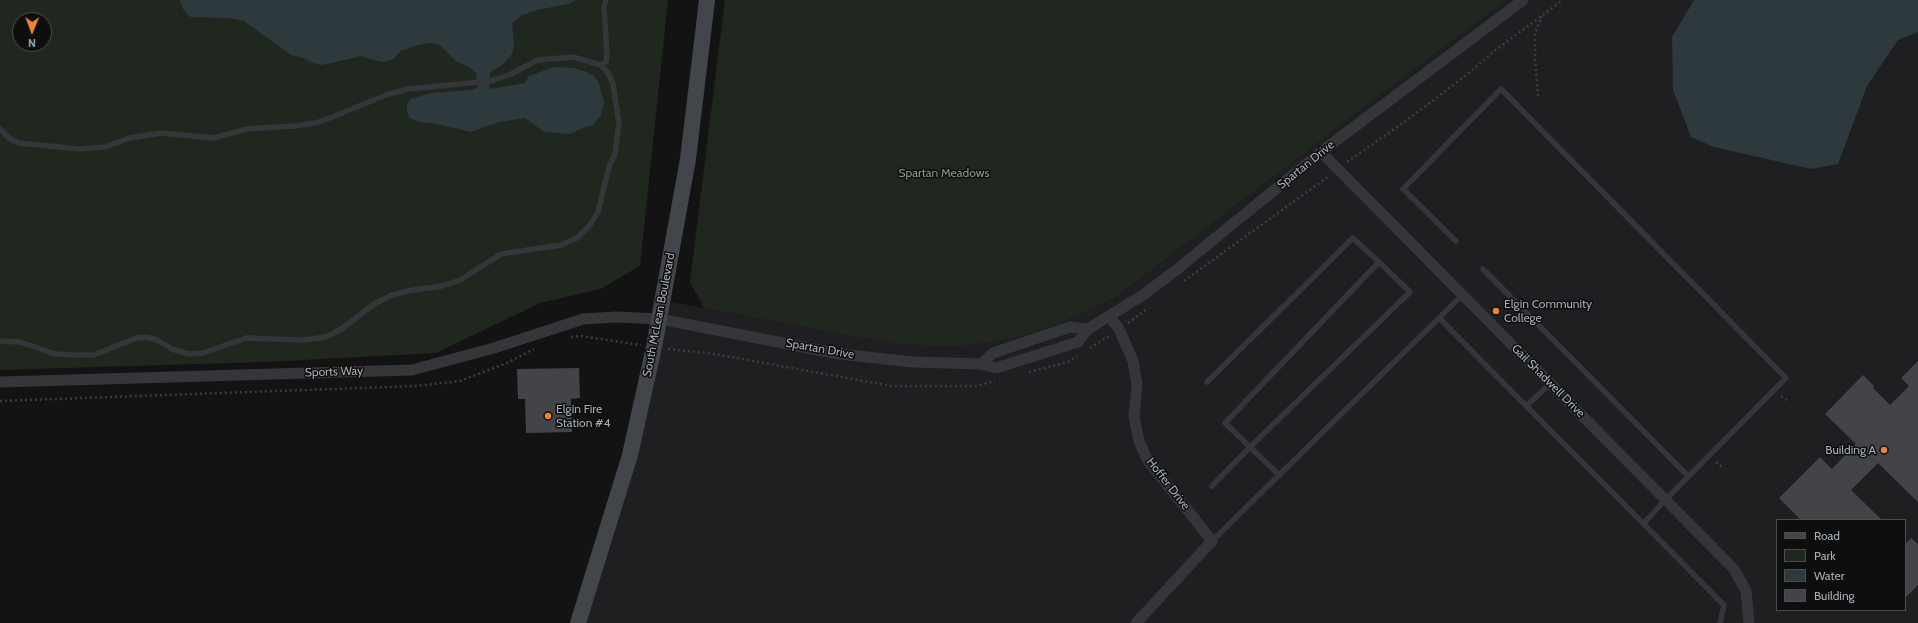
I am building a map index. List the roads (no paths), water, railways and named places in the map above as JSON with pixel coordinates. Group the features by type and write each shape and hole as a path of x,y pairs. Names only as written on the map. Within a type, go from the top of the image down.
{"main road":[{"name":"South McLean Boulevard","path":"578,623 630,455 660,319 688,159 707,0"}],"street":[{"name":"Spartan Drive","path":"660,319 840,354 913,362 981,364 996,368 1078,342 1088,329 1143,295 1175,271 1321,152 1523,0"},
{"name":"Gail Shadwell Drive","path":"1321,152 1734,569 1746,591 1749,623"},
{"name":"Hoffer Drive","path":"1109,316 1119,330 1134,367 1137,385 1134,416 1139,441 1147,459 1212,541"},
{"name":"Sports Way","path":"0,382 412,370 494,348 583,319 616,317 660,319"},
{"path":"981,364 993,353 1070,327 1088,329"},
{"path":"1136,623 1212,541"}],"lane":[{"path":"601,65 606,62 607,54 604,8 606,0"},
{"path":"0,129 9,138 19,143 78,149 105,147 129,138 161,133 198,138 213,138 247,129 295,126 320,122 386,94 408,89 491,81 509,75 538,60 573,57 601,65 608,73 613,84 619,123 615,154 609,167 598,212 590,225 577,238 561,245 501,254 460,280 442,286 407,291 390,296 374,304 343,328 326,337 303,340 246,338 203,353 189,354 172,349 147,337 136,338 94,355 74,356 55,354 20,342 0,341"},
{"path":"1456,242 1403,189 1501,89 1786,378 1688,476 1644,523"},
{"path":"1207,382 1353,238 1410,292 1250,447 1212,486"},
{"path":"1279,475 1225,423 1379,262"},
{"path":"1483,269 1688,476"},
{"path":"1212,541 1462,294"},
{"path":"1439,318 1724,605 1720,623"},
{"path":"1526,406 1550,384"}],"water":[{"path":"180,0 577,0 568,4 537,10 522,15 512,23 514,43 512,54 501,66 490,72 489,89 525,83 528,77 552,67 575,68 595,77 599,84 604,102 601,115 594,124 569,134 544,132 525,118 499,122 471,132 437,124 420,122 410,118 407,112 407,104 411,99 431,93 472,90 478,87 476,73 467,66 457,62 440,45 430,43 414,46 401,51 393,59 384,62 362,56 322,65 291,55 244,21 229,18 190,17 183,9"},
{"path":"1694,0 1918,0 1918,32 1898,40 1867,86 1838,164 1811,169 1714,147 1691,137 1673,90 1672,37"}],"place":[{"name":"Elgin Community College","path":"1496,311"},
{"name":"Elgin Fire Station #4","path":"548,416"},
{"name":"Building A","path":"1884,450"}],"park label":[{"name":"Spartan Meadows","path":"944,173"}]}
